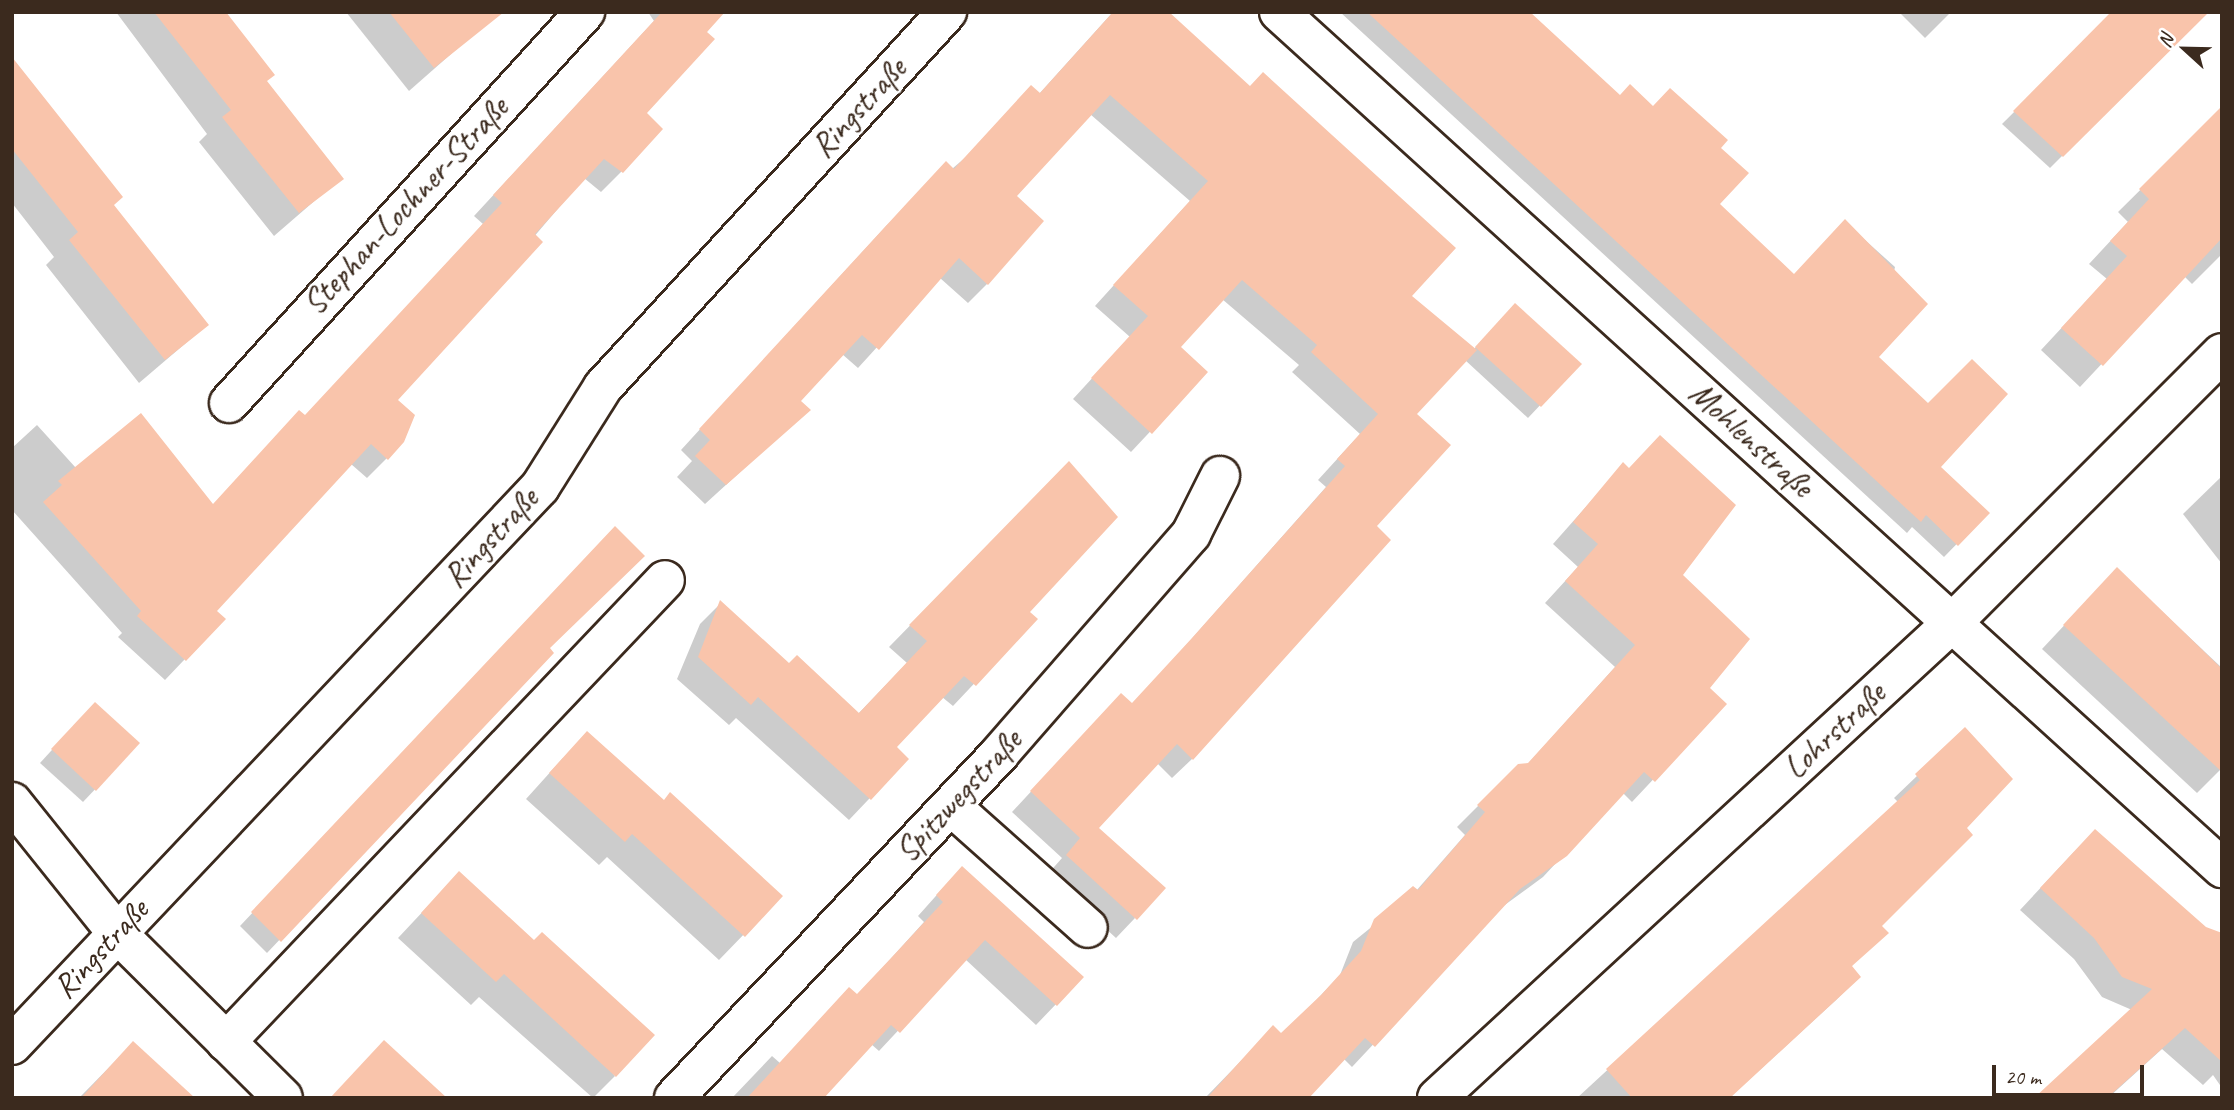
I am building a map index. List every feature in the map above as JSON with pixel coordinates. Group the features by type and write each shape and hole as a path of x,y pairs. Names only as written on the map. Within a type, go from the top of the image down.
{"street":[{"name":"Stephan-Lochner-Straße","path":"229,403 585,12"},
{"name":"Ringstraße","path":"12,1045 116,932 540,487 603,387 947,12"},
{"name":"Mohlenstraße","path":"1279,12 2222,868"},
{"name":"Lohrstraße","path":"1437,1098 1953,622 2222,353"},
{"name":"Spitzwegstraße","path":"674,1098 951,806 1191,534 1220,476"},
{"path":"226,1042 665,580"},
{"path":"12,802 116,932 283,1098"},
{"path":"951,806 1088,928"}],"building":[{"path":"154,12 226,12 275,75 267,81 344,179 299,213 222,117 231,110"},
{"path":"389,12 504,12 434,68"},
{"path":"662,12 725,12 707,32 715,39 647,113 663,129 623,173 604,159 535,234 543,242 398,400 415,415 404,442 388,460 371,444 217,611 226,619 186,661 137,616 141,611 43,502 62,485 58,481 141,413 213,504 299,410 305,415 502,203 493,195"},
{"path":"1113,12 1169,12 1250,86 1263,72 1456,248 1412,296 1477,350 1417,414 1451,445 1377,526 1391,540 1193,760 1177,744 1099,828 1166,888 1137,920 1066,855 1080,838 1030,791 1121,693 1132,703 1192,638 1345,466 1337,459 1378,414 1311,352 1317,345 1242,280 1181,347 1208,372 1152,434 1091,378 1148,316 1113,285 1208,181 1110,95 1017,196 1044,221 988,285 959,258 879,350 862,335 801,401 811,410 726,485 695,456 710,440 699,429 946,161 954,169 1031,85 1040,93"},
{"path":"1367,12 1530,12 1620,95 1630,84 1653,106 1670,88 1728,140 1721,148 1749,173 1720,204 1794,274 1845,219 1928,304 1879,357 1928,403 1972,359 2008,394 1941,467 1990,513 1958,546 1926,515 1921,522"},
{"path":"2111,12 2209,12 2063,157 2013,111"},
{"path":"12,57 123,197 114,205 209,325 165,360 69,240 78,232 12,149"},
{"path":"2222,106 2222,238 2103,366 2061,328 2127,256 2110,241 2149,199 2139,189"},
{"path":"1515,303 1582,364 1541,407 1475,347"},
{"path":"1660,435 1736,505 1683,575 1750,639 1710,688 1727,704 1655,782 1644,772 1567,856 1520,889 1375,1047 1365,1038 1309,1098 1207,1098 1273,1025 1281,1033 1321,995 1361,951 1374,919 1413,886 1418,890 1485,812 1477,805 1518,764 1528,763 1635,645 1565,581 1598,544 1573,522 1623,462 1629,468"},
{"path":"1069,461 1118,517 1030,612 1038,619 976,686 964,676 897,747 909,759 871,800 758,697 751,705 698,657 720,600 789,663 797,655 859,713 927,641 909,625"},
{"path":"615,526 645,556 550,648 554,653 281,942 251,912"},
{"path":"2117,567 2222,669 2222,772 2063,625"},
{"path":"95,702 140,743 96,791 51,749"},
{"path":"1965,727 2013,779 1967,828 1973,835 1882,926 1889,933 1852,966 1861,977 1730,1098 1632,1098 1606,1069 1920,780 1915,774"},
{"path":"587,731 664,800 670,792 783,896 745,937 632,834 625,842 549,773"},
{"path":"2095,829 2206,927 2222,933 2222,1062 2185,1028 2107,1098 2034,1098 2152,989 2122,977 2094,938 2040,888"},
{"path":"962,866 1084,977 1057,1006 985,940 900,1033 891,1025 824,1098 747,1098 849,987 857,994 943,902 936,895"},
{"path":"459,871 534,940 542,932 655,1035 616,1077 504,974 496,982 421,913"},
{"path":"384,1040 447,1098 330,1098"},
{"path":"133,1041 195,1098 81,1098"}]}
